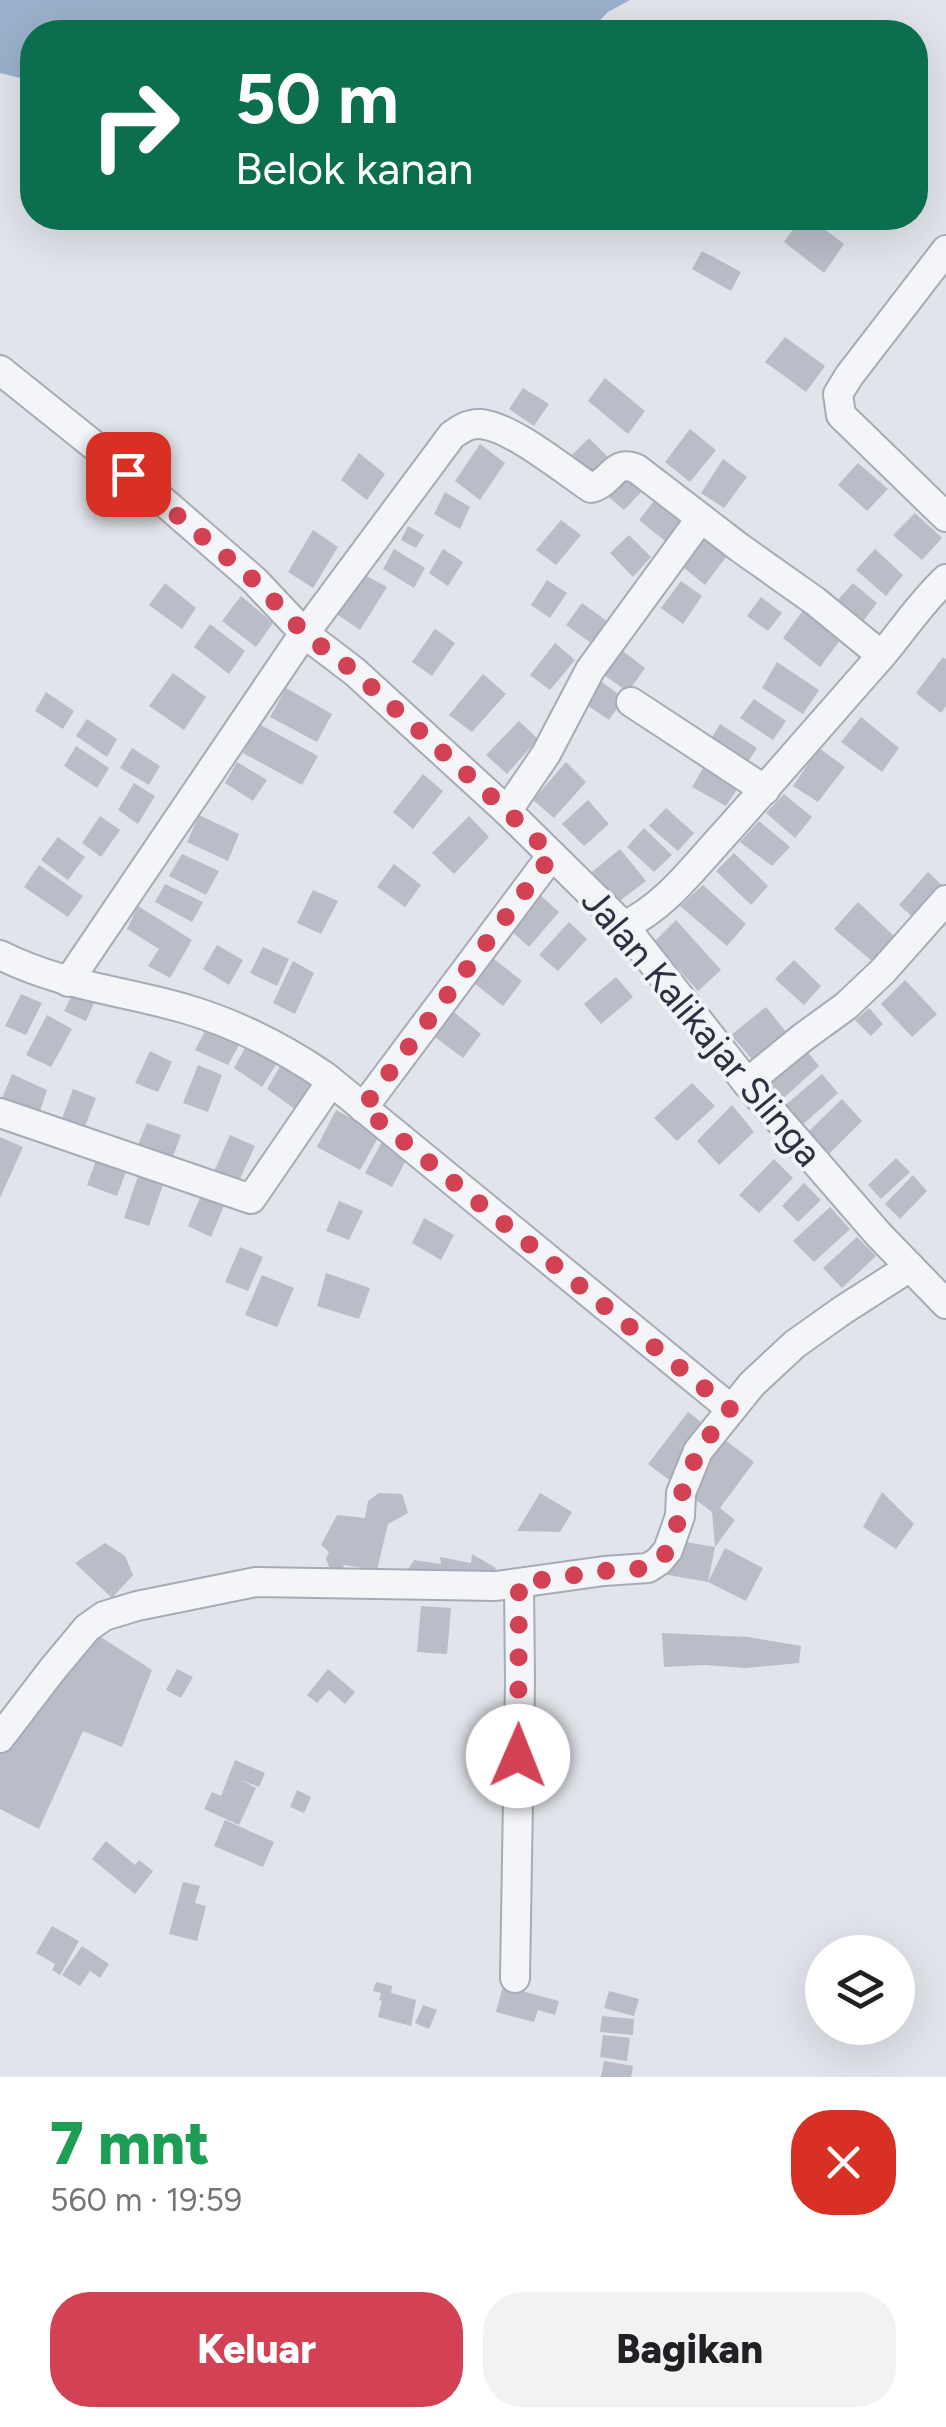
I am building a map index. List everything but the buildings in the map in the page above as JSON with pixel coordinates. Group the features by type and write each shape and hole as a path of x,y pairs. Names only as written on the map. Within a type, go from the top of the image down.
{"street":[{"path":"946,250 838,394 842,415 946,517"},
{"name":"Jalan Kalikajar Slinga","path":"0,370 255,581 305,634 355,672 507,811 624,926 747,1083 878,1235 946,1304"},
{"path":"71,978 268,684 452,435 468,424 505,431 591,488 601,486 620,466 628,465 815,601 881,655"},
{"path":"507,811 546,754 590,670 701,518"},
{"path":"624,926 667,896 764,790 940,584"},
{"path":"940,584 946,617"},
{"path":"631,702 764,790"},
{"path":"363,1108 552,855"},
{"path":"747,1083 846,1006 946,900"},
{"path":"0,955 186,1009 260,1037 295,1056 730,1409"},
{"path":"2,1117 251,1198 331,1082"},
{"path":"0,1738 88,1628 104,1616 120,1611 256,1582 446,1586 519,1583 659,1562 668,1550 680,1516 682,1493 698,1451 730,1409 795,1344 910,1268"},
{"path":"515,1978 519,1583"}],"water":[{"path":"0,0 630,0 600,20 20,20 20,78 0,73"}],"route":[{"path":"128,474 255,581 305,634 355,672 552,855 363,1108 730,1409 698,1451 682,1493 680,1516 668,1550 659,1562 648,1568 519,1583 518,1756"}]}
